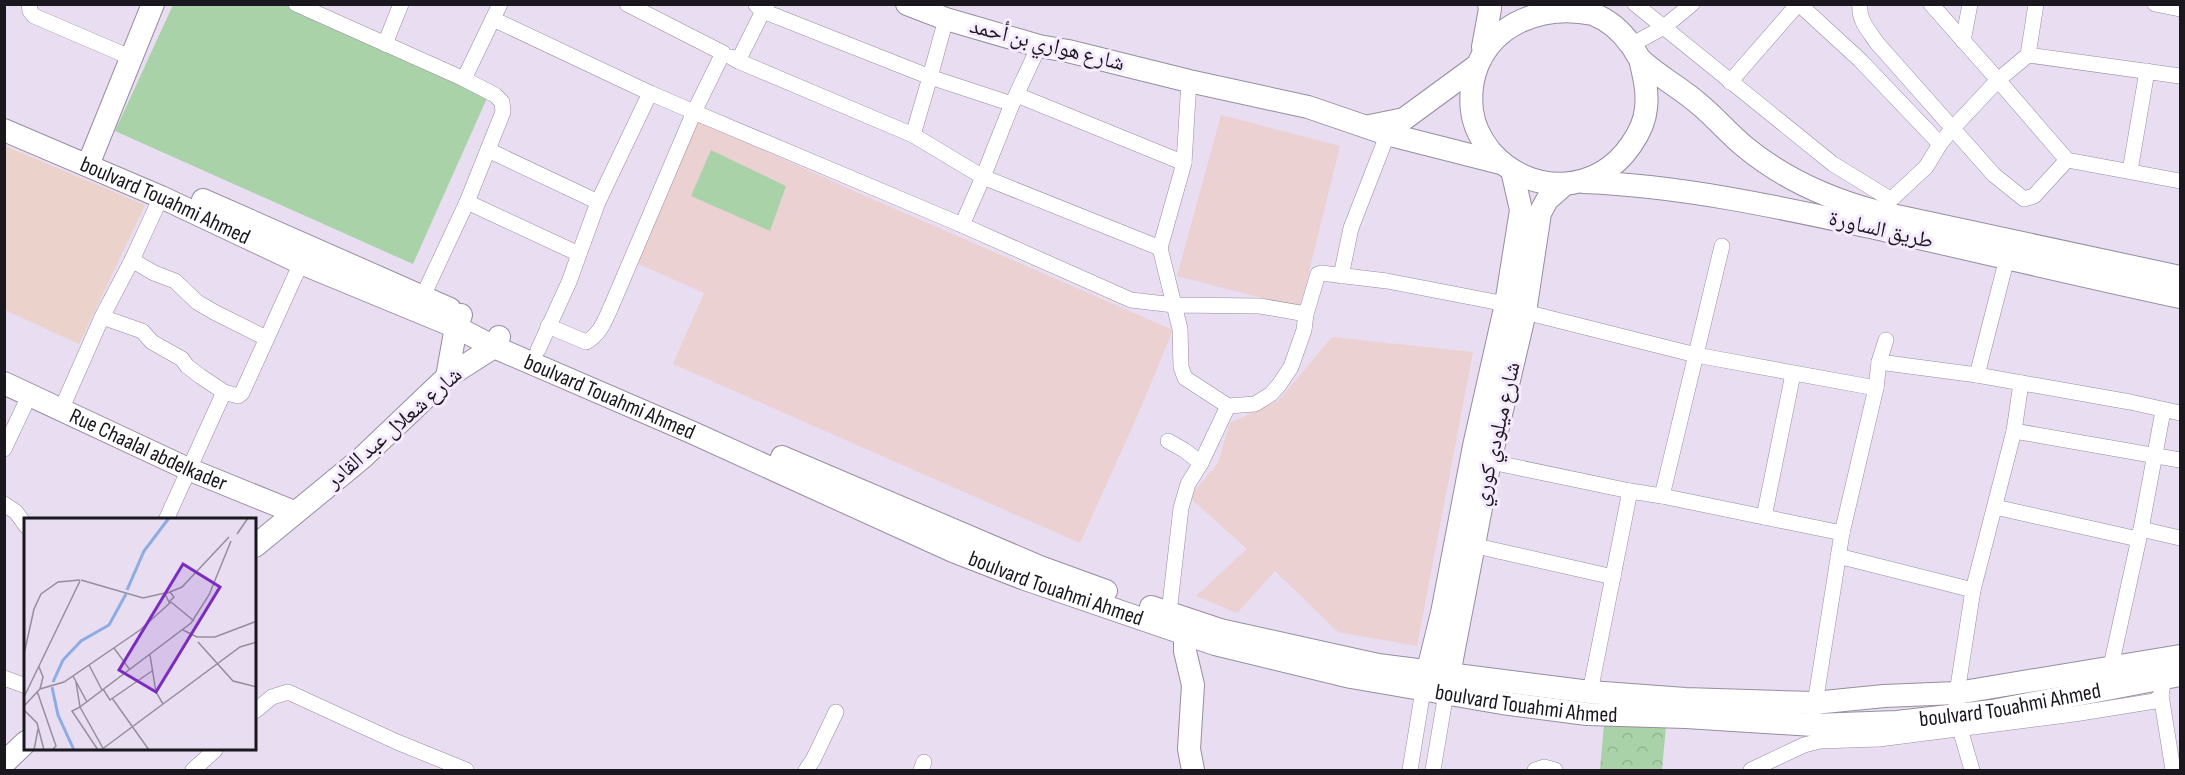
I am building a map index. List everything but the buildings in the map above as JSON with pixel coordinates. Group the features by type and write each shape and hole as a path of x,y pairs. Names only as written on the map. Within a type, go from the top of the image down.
{"main road":[{"path":"90,159 153,4"},
{"path":"1489,4 1490,9 1470,93 1473,119 1484,143 1506,167"},
{"name":"شارع هواري بن أحمد","path":"908,5 946,19 1039,46 1308,107 1365,127 1390,128"},
{"path":"1544,8 1588,9 1621,32 1635,52 1647,84 1646,110 1638,135 1624,156 1604,172 1572,183 1546,183 1527,178 1506,167 1390,128 1417,111 1479,58 1499,30 1520,16 1544,8"},
{"name":"طريق الساورة","path":"1635,52 1699,103 1744,147 1787,177 1841,202 1884,206 2180,289"},
{"name":"boulvard Touahmi Ahmed","path":"4,114 161,197 301,263 458,321 937,534 1040,567 1217,637 1378,665 1437,682 1587,714 1686,717 1813,725 1897,722 1958,712 2111,666 2181,656"},
{"name":"boulvard Touahmi Ahmed","path":"4,130 90,159 423,297 458,321"},
{"name":"شارع ميلودي كوري","path":"1506,167 1521,210 1515,308"},
{"name":"طريق الساورة","path":"1572,183 1663,187 1706,193 2007,258 2180,289"},
{"name":"شارع ميلودي كوري","path":"1437,682 1442,613 1540,213 1547,200 1572,183"},
{"path":"447,377 458,321"},
{"name":"boulvard Touahmi Ahmed","path":"498,340 538,350 853,497"},
{"name":"شارع شعلال عبد القادر","path":"256,545 362,458 447,377 498,340"},
{"name":"Rue Chaalal abdelkader","path":"4,383 188,469 294,512"},
{"name":"شارع ميلودي كوري","path":"1437,682 1472,545 1481,460"},
{"path":"1180,622 1193,685 1191,760 1181,771"},
{"path":"1193,685 1217,637"},
{"name":"boulvard Touahmi Ahmed","path":"1437,682 1685,699 1814,703 1884,696 1958,712 1992,711 2169,682"},
{"path":"4,763 24,744"}],"street":[{"path":"29,4 34,16 132,58"},
{"path":"296,4 464,79 495,95 502,102 503,112 467,202 423,297"},
{"path":"385,44 401,4"},
{"path":"464,79 500,4"},
{"path":"627,4 738,61 913,135 983,177 1161,248"},
{"path":"1635,4 1884,206 1919,176 1952,129 1998,80 2028,55 2036,4"},
{"path":"1635,52 1692,4"},
{"path":"1730,82 1798,4 1860,60 1940,144"},
{"path":"1860,4 1859,12 1863,23 1952,129 1994,175 2024,199 2034,196 2067,159"},
{"path":"1931,4 2067,159 2181,180"},
{"path":"1963,40 1970,4"},
{"path":"2155,4 2181,9"},
{"path":"738,61 762,7 930,77 1015,100 1184,163"},
{"path":"493,19 650,93 962,225 1131,300 1174,306 1260,306 1306,314"},
{"path":"913,135 946,19"},
{"path":"962,225 1039,46"},
{"path":"548,326 586,342 598,333 694,112 723,52"},
{"path":"2028,55 2181,76"},
{"path":"2130,171 2147,71"},
{"path":"1189,81 1184,163 1161,248 1180,329 1181,367 1185,378 1228,406 1255,404 1271,394 1279,385 1294,359 1304,330 1316,276 1321,273 1387,281 1515,308 1696,355 1876,388"},
{"path":"538,350 569,282 598,202 650,93"},
{"path":"1341,276 1352,228 1390,128"},
{"path":"488,150 598,202"},
{"path":"61,410 102,317 161,197"},
{"path":"467,202 579,254"},
{"path":"1662,496 1722,246"},
{"path":"1977,375 2007,258"},
{"path":"132,260 154,273 175,281 197,302 266,338"},
{"path":"102,317 142,331 152,342 182,359 192,371 224,392 237,396 242,393 301,263"},
{"path":"1813,725 1814,703 1842,533 1876,388 1879,362 1886,340"},
{"path":"1879,362 1977,375 2181,413"},
{"path":"1764,517 1792,374"},
{"path":"1972,771 1958,712 1973,590 2014,431 2021,383"},
{"path":"167,518 224,392"},
{"path":"4,449 30,394"},
{"path":"1180,622 1181,508 1188,484 1202,463 1228,406"},
{"path":"2111,666 2163,411"},
{"path":"2014,431 2181,460"},
{"path":"1168,441 1202,463"},
{"path":"1481,460 1842,533"},
{"path":"1590,692 1630,491"},
{"path":"4,504 16,512 24,523"},
{"path":"1995,507 2139,534 2181,538"},
{"path":"1472,545 1613,577"},
{"path":"1838,556 1973,590"},
{"path":"4,678 24,685"},
{"path":"1410,771 1437,682"},
{"path":"1433,771 1437,682"},
{"path":"2169,682 2173,771"},
{"path":"256,710 272,697 288,692 466,771"},
{"path":"806,771 836,712"},
{"path":"1750,771 1796,749 1820,741 1879,739 1958,712"},
{"path":"193,771 214,751"},
{"path":"1535,771 1544,766 1555,771"}],"shaded area":[{"path":"1221,115 1340,146 1300,308 1177,276"},
{"path":"697,120 1173,330 1080,543 673,364 704,293 634,262"},
{"path":"5,146 145,205 79,344 5,310"},
{"path":"1332,337 1473,352 1417,646 1338,632 1275,571 1237,613 1196,596 1247,549 1189,497 1218,463 1230,423 1278,401"}],"green space":[{"path":"173,5 286,5 487,98 413,264 115,131"},
{"path":"711,150 786,186 770,231 691,196"},
{"path":"1604,724 1666,726 1662,770 1600,770"}]}
